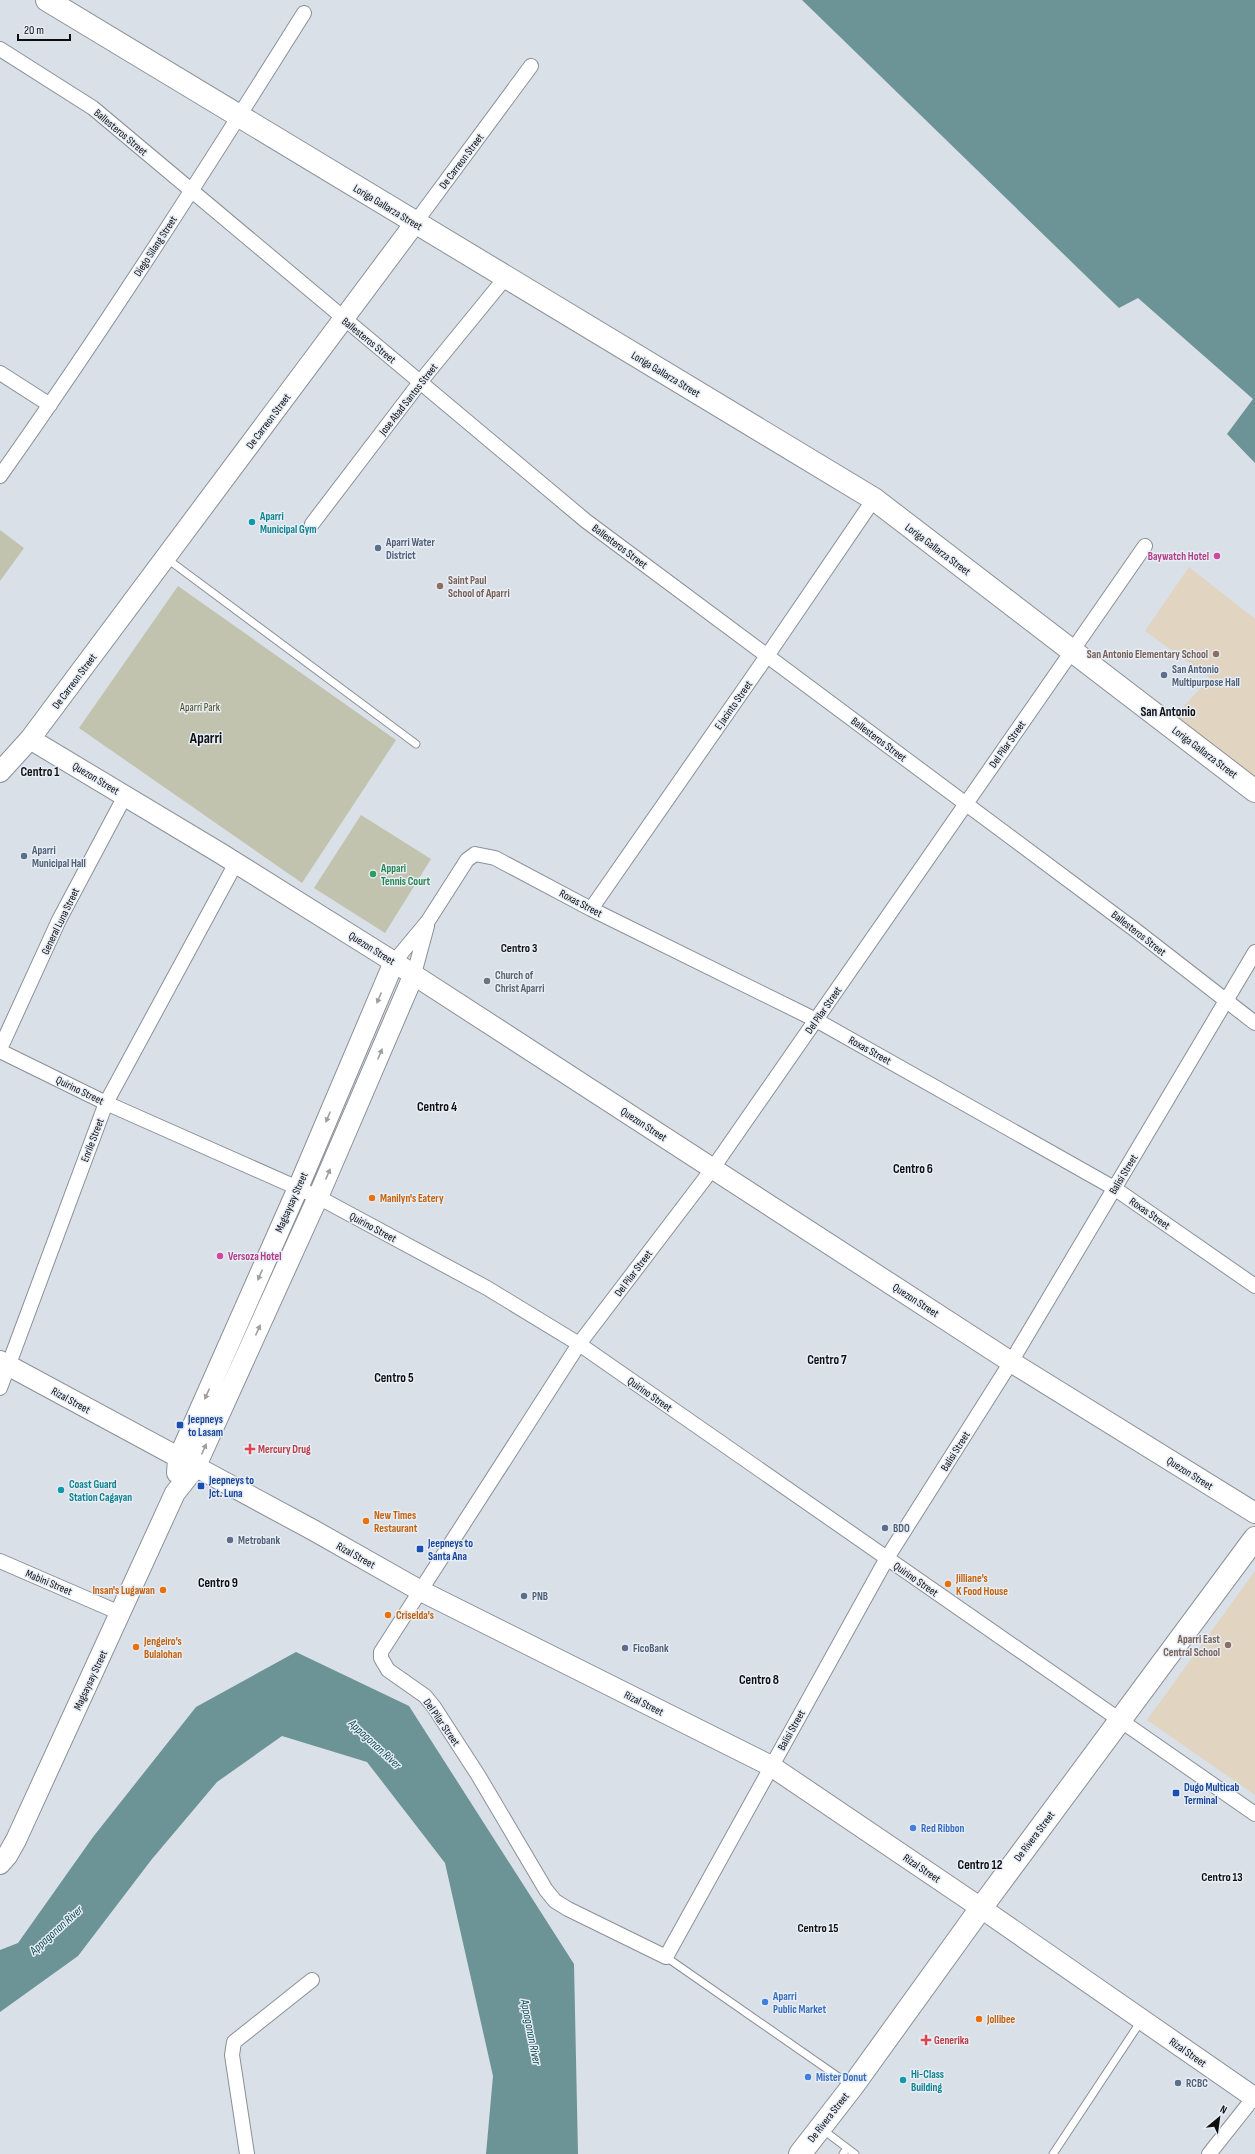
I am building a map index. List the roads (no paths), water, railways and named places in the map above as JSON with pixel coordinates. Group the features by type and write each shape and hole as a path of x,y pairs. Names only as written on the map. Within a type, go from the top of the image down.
{"main road":[{"name":"Loriga Gallarza Street","path":"47,0 874,500 1255,790"},
{"name":"De Rivera Street","path":"800,2154 852,2087 981,1908 1255,1538"}],"street":[{"name":"Diego Silang Street","path":"0,476 50,405 192,191 304,12"},
{"name":"Ballesteros Street","path":"0,49 93,108 344,320 421,381 586,521 1134,929 1255,1023"},
{"name":"De Carreon Street","path":"0,772 30,739 344,320 531,66"},
{"name":"Jose Abad Santos Street","path":"312,524 421,381 506,277"},
{"path":"0,373 50,405"},
{"name":"E Jacinto Street","path":"591,909 768,656 874,500"},
{"name":"Del Pilar Street","path":"666,1957 606,1930 555,1900 539,1880 478,1775 434,1707 425,1696 388,1670 383,1664 381,1652 419,1590 579,1344 713,1168 1145,546"},
{"name":"Quezon Street","path":"30,739 236,863 414,974 1011,1362 1255,1513"},
{"name":"General Luna Street","path":"0,1050 59,920 125,796"},
{"name":"Roxas Street","path":"467,860 475,854 495,858 591,909 816,1020 1114,1188 1255,1286"},
{"name":"Magsaysay Street","path":"175,1493 178,1459 298,1188 394,962 428,921 467,860"},
{"name":"Enrile Street","path":"0,1388 4,1364 106,1103 236,863"},
{"name":"Magsaysay Street","path":"0,1864 7,1856 16,1840 175,1493 196,1468 318,1197 414,974 428,921"},
{"name":"Balisi Street","path":"666,1957 887,1558 1011,1362 1255,952"},
{"name":"Quirino Street","path":"0,1050 106,1103 318,1197 487,1288 579,1344 1119,1721 1255,1814"},
{"name":"Rizal Street","path":"4,1364 312,1530 419,1590 771,1766 981,1908 1254,2097"},
{"name":"Mabini Street","path":"0,1561 120,1613"},
{"path":"247,2154 232,2055 234,2042 312,1980"},
{"path":"1209,2154 1254,2097"}],"lane":[{"path":"166,558 416,744"},
{"path":"666,1957 852,2087"},
{"path":"1053,2154 1141,2020"},
{"path":"820,2128 845,2151 855,2154"}],"water":[{"path":"802,0 1255,0 1255,463 1227,434 1253,399 1138,298 1119,308"},
{"name":"Appagonan River","path":"296,1652 409,1706 574,1964 578,2154 486,2154 493,2076 445,1863 367,1762 282,1736 217,1782 152,1859 78,1956 0,2012 0,1950 18,1943 93,1837 196,1707"}],"place":[{"name":"Aparri Municipal Gym","path":"252,522"},
{"name":"Aparri Water District","path":"378,548"},
{"name":"Baywatch Hotel","path":"1217,556"},
{"name":"Saint Paul School of Aparri","path":"440,586"},
{"name":"San Antonio Elementary School","path":"1216,654"},
{"name":"San Antonio Multipurpose Hall","path":"1164,675"},
{"name":"Aparri Municipal Hall","path":"24,856"},
{"name":"Appari Tennis Court","path":"373,874"},
{"name":"Church of Christ Aparri","path":"487,981"},
{"name":"Manilyn's Eatery","path":"372,1198"},
{"name":"Versoza Hotel","path":"220,1256"},
{"name":"Jeepneys to Lasam","path":"180,1425"},
{"name":"Mercury Drug","path":"250,1449"},
{"name":"Jeepneys to Jct. Luna","path":"201,1486"},
{"name":"Coast Guard Station Cagayan","path":"61,1490"},
{"name":"New Times Restaurant","path":"366,1521"},
{"name":"BDO","path":"885,1528"},
{"name":"Metrobank","path":"230,1540"},
{"name":"Jeepneys to Santa Ana","path":"420,1549"},
{"name":"Jilliane's K Food House","path":"948,1584"},
{"name":"Insan's Lugawan","path":"163,1590"},
{"name":"PNB","path":"524,1596"},
{"name":"Criselda's","path":"388,1615"},
{"name":"Aparri East Central School","path":"1228,1645"},
{"name":"Jengeiro's Bulalohan","path":"136,1647"},
{"name":"FicoBank","path":"625,1648"},
{"name":"Dugo Multicab Terminal","path":"1176,1793"},
{"name":"Red Ribbon","path":"913,1828"},
{"name":"Aparri Public Market","path":"765,2002"},
{"name":"Jollibee","path":"979,2019"},
{"name":"Generika","path":"926,2040"},
{"name":"Mister Donut","path":"808,2077"},
{"name":"Hi-Class Building","path":"903,2080"},
{"name":"RCBC","path":"1178,2083"}],"district":[{"name":"San Antonio","path":"1168,711"},
{"name":"Aparri","path":"206,738"},
{"name":"Centro 1","path":"40,771"},
{"name":"Centro 3","path":"519,948"},
{"name":"Centro 4","path":"437,1106"},
{"name":"Centro 6","path":"913,1168"},
{"name":"Centro 7","path":"827,1359"},
{"name":"Centro 5","path":"394,1377"},
{"name":"Centro 9","path":"218,1582"},
{"name":"Centro 8","path":"759,1679"},
{"name":"Centro 12","path":"980,1864"},
{"name":"Centro 13","path":"1222,1877"},
{"name":"Centro 15","path":"818,1928"}],"park label":[{"name":"Aparri Park","path":"200,707"}]}
